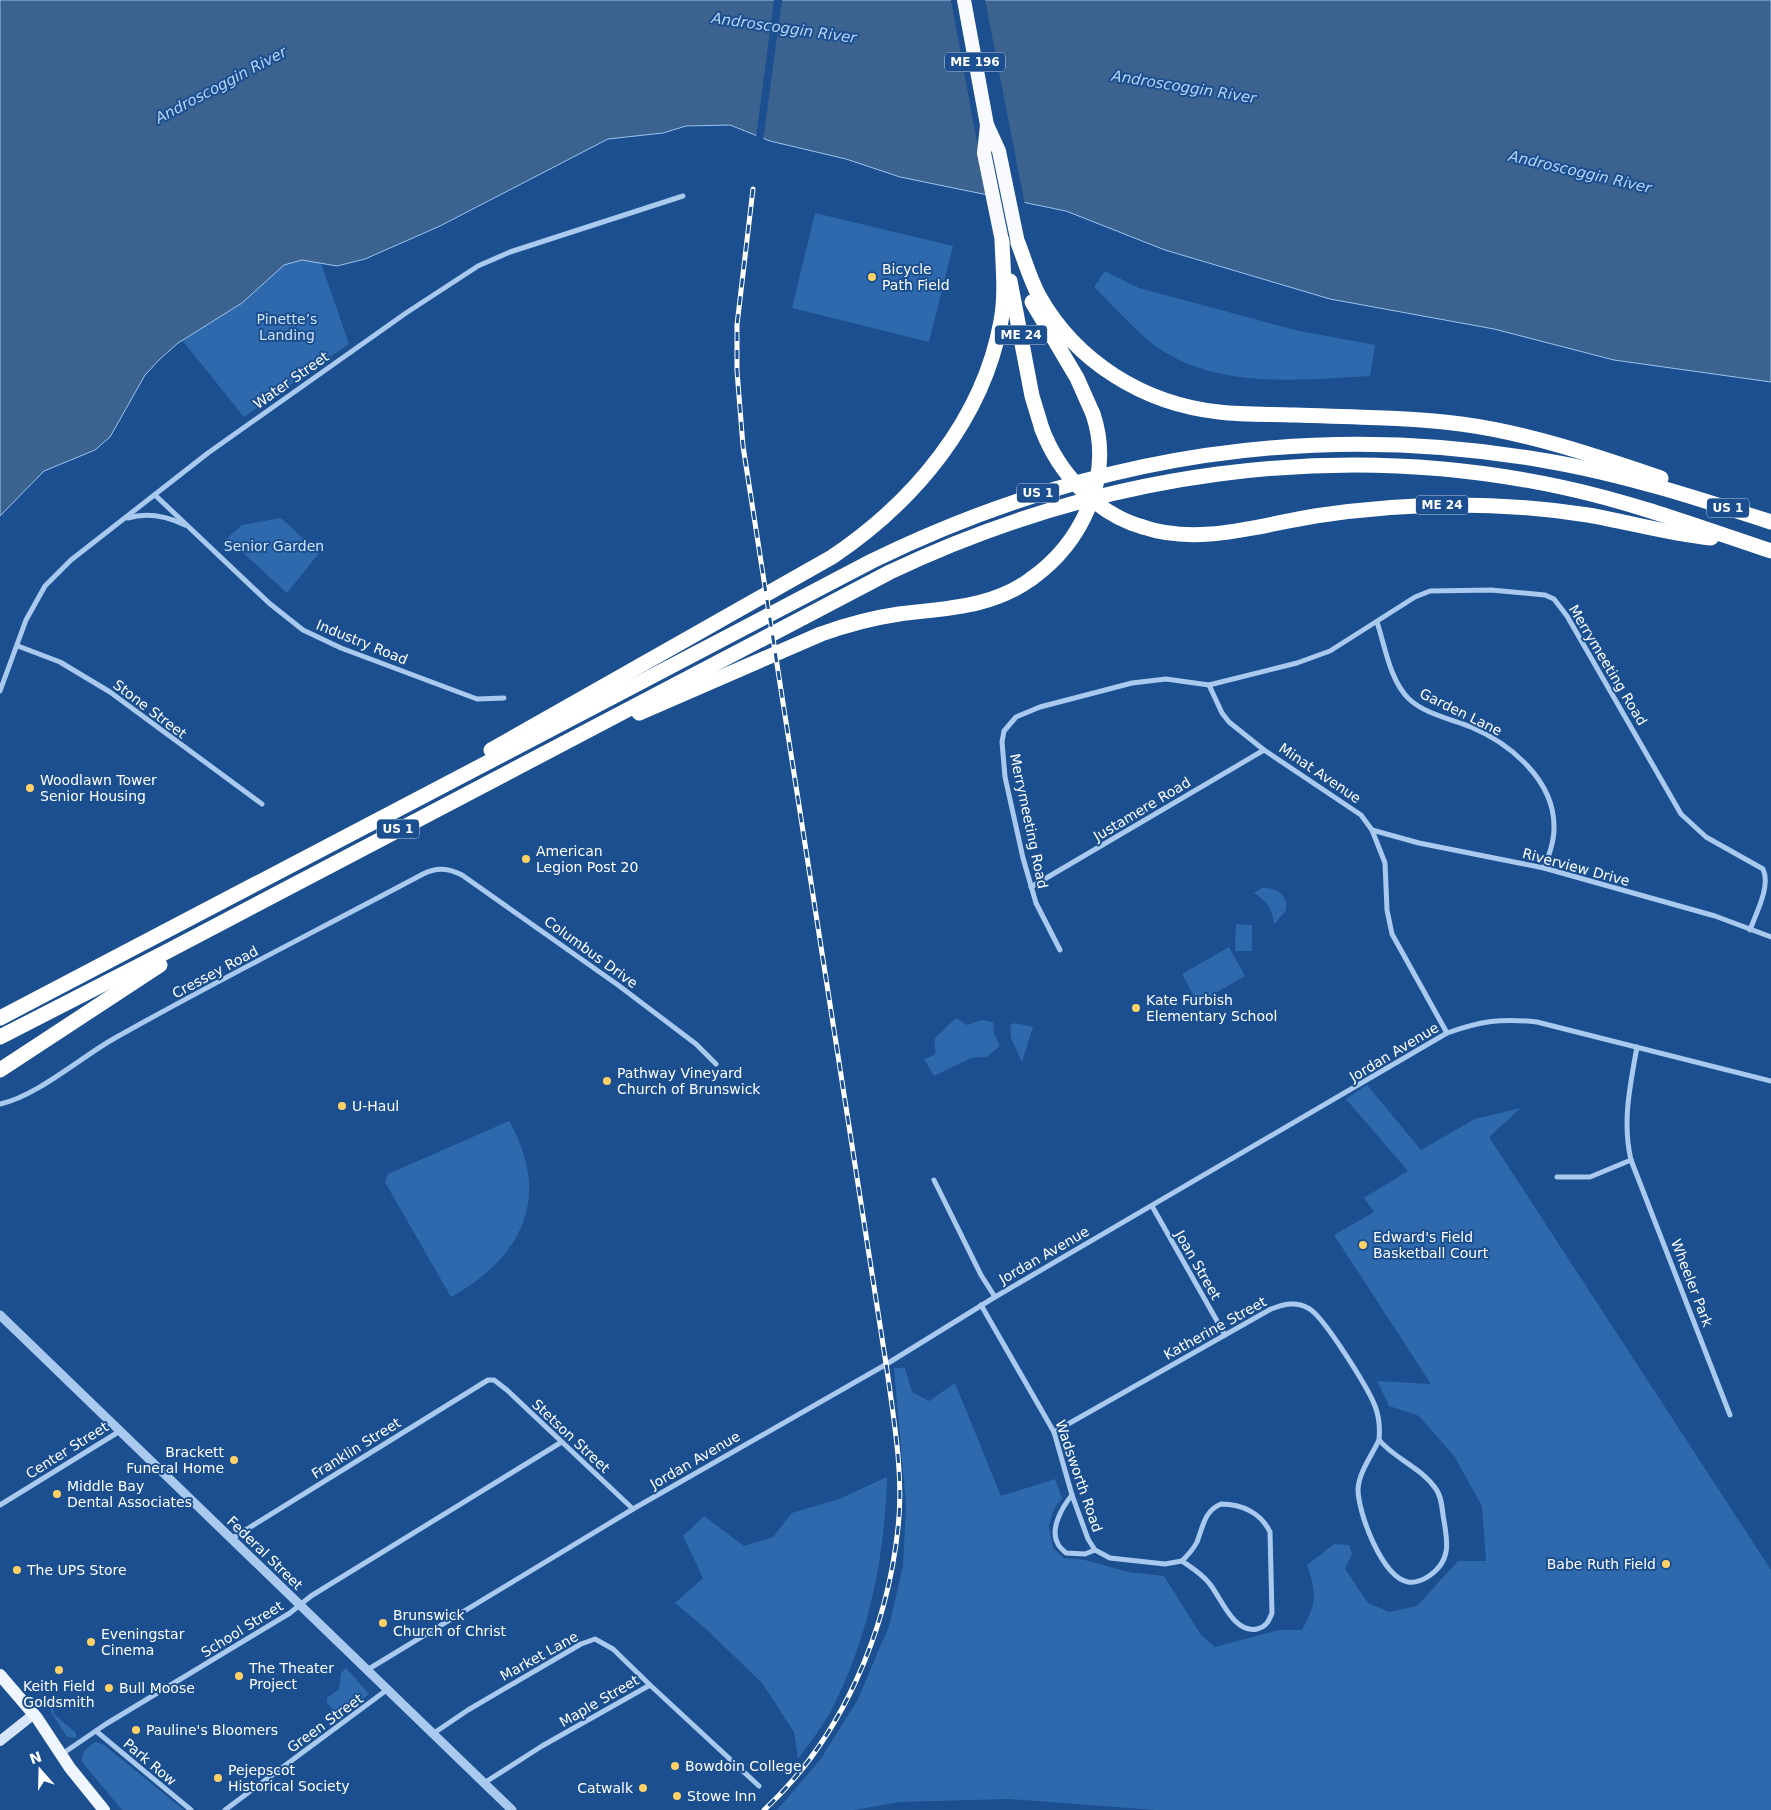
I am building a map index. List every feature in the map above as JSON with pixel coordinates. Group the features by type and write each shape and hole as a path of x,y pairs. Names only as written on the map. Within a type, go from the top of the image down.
{"highway":[{"name":"ME 196","path":"964,0 987,125 998,151 1018,243"},
{"name":"ME 196","path":"987,125 984,153 1002,241"},
{"name":"ME 24","path":"1002,241 1032,396 1042,430 1057,459 1083,491 1116,515 1143,527 1170,533 1210,534 1370,509 1472,505 1558,511 1628,522 1689,536 1741,540"},
{"path":"449,783 488,752 832,557 876,525 896,506 942,454 983,382 1002,320 1004,280 1002,241"},
{"name":"ME 24","path":"1018,243 1040,296 1060,327 1078,348 1124,382 1164,399 1219,412 1381,417 1488,428 1566,447 1661,478 1685,495"},
{"path":"611,718 636,715 821,634 846,625 900,614 975,605 1006,594 1031,579 1054,560 1066,546 1079,528 1096,486 1100,458 1098,428 1085,392 1028,293 1017,264 1018,243"},
{"name":"US 1","path":"0,1018 906,545 1009,503 1115,472 1187,458 1261,448 1329,444 1405,445 1476,451 1548,461 1619,476 1771,522"},
{"name":"US 1","path":"0,1036 186,941 890,572 956,542 1058,507 1129,489 1200,475 1308,465 1407,467 1488,474 1595,494 1771,551"},
{"path":"0,1070 173,956 186,941"}],"main road":[{"path":"0,1675 34,1714 85,1787 104,1810"},
{"path":"0,1740 34,1714"}],"street":[{"name":"Water Street","path":"0,691 26,620 45,586 71,560 155,494 280,401 465,273 510,252 683,196"},
{"name":"Industry Road","path":"155,494 269,602 303,630 319,639 477,699 504,698"},
{"name":"Industry Road","path":"125,519 144,514 160,516 187,526"},
{"name":"Merrymeeting Road","path":"1060,950 1041,915 1031,887 1005,777 1002,753 1004,731 1009,723 1016,717 1040,707 1132,683 1166,679 1209,684 1228,682 1314,658 1330,651 1415,596 1430,591 1527,591 1545,594 1554,599 1567,616 1681,814 1706,837 1763,868 1766,875 1765,887 1750,930"},
{"name":"Garden Lane","path":"1377,622 1396,680 1409,699 1426,710 1482,732 1500,742 1518,756 1537,778 1546,794 1554,817 1553,840 1544,868"},
{"name":"Stone Street","path":"18,646 60,662 110,692 262,804"},
{"name":"Minat Avenue","path":"1209,684 1226,718 1264,750 1360,814 1372,830 1385,863 1387,910 1392,934 1447,1033"},
{"name":"Justamere Road","path":"1031,887 1264,750"},
{"name":"Riverview Drive","path":"1372,830 1419,843 1544,868 1715,916 1771,938"},
{"name":"Columbus Drive","path":"446,869 466,878 575,953 696,1044 716,1064"},
{"name":"Cressey Road","path":"0,1104 18,1097 41,1084 101,1045 148,1019 422,874 431,870 446,869"},
{"name":"Jordan Avenue","path":"367,1670 633,1509 884,1365 994,1296 1447,1033 1480,1022 1508,1018 1537,1022 1771,1081"},
{"name":"Wheeler Park","path":"1637,1047 1626,1117 1626,1141 1631,1160 1730,1415"},
{"path":"1557,1177 1590,1177 1631,1160"},
{"path":"934,1180 980,1275 994,1296"},
{"name":"Joan Street","path":"1152,1206 1225,1335"},
{"name":"Katherine Street","path":"1054,1432 1280,1305 1299,1304 1310,1308 1319,1316 1376,1407 1379,1440"},
{"name":"Wadsworth Road","path":"981,1305 1054,1432 1072,1495 1088,1539 1095,1550 1110,1558 1165,1564 1182,1561"},
{"name":"Federal Street","path":"1,1316 512,1810"},
{"name":"Franklin Street","path":"231,1539 488,1380 494,1380"},
{"name":"Stetson Street","path":"494,1380 633,1509"},
{"name":"Center Street","path":"0,1505 120,1430"},
{"path":"1379,1440 1387,1450 1423,1475 1438,1492 1448,1549 1440,1567 1418,1581 1402,1580 1386,1567 1371,1535 1362,1507 1358,1490 1360,1479 1379,1440"},
{"name":"School Street","path":"62,1754 96,1730 300,1606 311,1596 560,1443"},
{"path":"1072,1495 1060,1514 1056,1534 1057,1544 1066,1553 1085,1554 1095,1550"},
{"path":"1221,1504 1230,1504 1256,1514 1264,1521 1270,1532 1272,1613 1268,1623 1253,1630 1236,1622 1203,1576 1182,1561 1192,1552 1203,1523 1214,1507 1221,1504"},
{"name":"Market Lane","path":"434,1733 468,1710 581,1644 596,1640 614,1649 650,1685"},
{"name":"Maple Street","path":"484,1783 542,1746 650,1685 759,1786"},
{"name":"Green Street","path":"225,1810 388,1689"},
{"name":"Park Row","path":"96,1730 191,1810"}],"green space":[{"name":"Bicycle Path Field","path":"815,213 953,246 929,342 792,308"},
{"name":"Pinette’s Landing","path":"302,260 321,263 349,344 244,417 182,340 242,303 284,265"},
{"path":"1105,271 1139,288 1295,330 1375,345 1370,376 1290,380 1262,379 1210,371 1185,362 1153,344 1094,287"},
{"name":"Senior Garden","path":"281,518 319,553 287,593 227,538 242,525"},
{"path":"1262,888 1277,891 1285,900 1286,910 1274,925 1268,906 1254,893"},
{"path":"1236,924 1252,925 1252,951 1235,951"},
{"path":"1229,947 1245,976 1198,1003 1182,974"},
{"path":"956,1018 967,1025 982,1020 993,1022 994,1033 1000,1046 986,1057 971,1058 934,1076 924,1059 935,1053 935,1038"},
{"path":"1015,1023 1033,1027 1022,1062 1011,1038 1010,1025"},
{"path":"1367,1085 1421,1150 1475,1119 1521,1108 1489,1137 1771,1570 1771,1810 1155,1810 1008,1799 900,1802 854,1810 777,1810 820,1760 857,1701 889,1626 903,1566 906,1505 894,1368 905,1368 912,1392 929,1401 955,1383 1001,1496 1055,1479 1062,1498 1054,1509 1049,1526 1053,1548 1064,1558 1085,1560 1128,1572 1164,1576 1201,1635 1215,1647 1279,1630 1302,1630 1311,1612 1314,1598 1313,1584 1307,1565 1334,1544 1349,1545 1352,1554 1345,1569 1368,1603 1389,1612 1417,1606 1458,1561 1486,1561 1482,1506 1454,1456 1419,1416 1389,1406 1377,1381 1431,1384 1334,1235 1374,1212 1364,1198 1408,1171 1346,1099"},
{"path":"509,1121 522,1148 528,1175 529,1199 523,1222 512,1244 496,1263 476,1281 451,1297 385,1182 388,1174"},
{"path":"887,1477 883,1536 873,1596 865,1625 845,1682 832,1709 798,1759 794,1732 762,1683 704,1627 675,1603 703,1578 683,1536 704,1516 744,1546 773,1537 792,1513 839,1499"},
{"path":"346,1668 369,1694 339,1718 327,1703 327,1698 339,1689 341,1673"},
{"path":"59,1697 53,1708 54,1714 76,1733 76,1738 67,1737 51,1712 51,1704"},
{"path":"96,1742 104,1745 184,1810 122,1810 82,1762 82,1755 85,1750"}],"water":[{"name":"Androscoggin River","path":"0,0 1771,0 1771,382 1614,360 1494,329 1330,299 1165,250 1066,211 900,177 846,159 770,141 730,125 686,126 663,133 608,139 440,226 365,259 337,266 302,260 284,265 242,303 178,343 160,359 145,375 110,437 95,450 44,471 0,516"}],"pier":[{"path":"774,0 782,0 763,141 756,138"},
{"path":"951,0 985,0 1025,205 987,197"}],"railway":[{"path":"753,189 737,325 737,371 743,446 887,1370 895,1429 900,1489 900,1509 892,1567 883,1606 871,1644 856,1681 816,1751 791,1782 764,1810"}],"place":[{"name":"Bicycle Path Field","path":"872,277"},
{"name":"Woodlawn Tower Senior Housing","path":"30,788"},
{"name":"American Legion Post 20","path":"526,859"},
{"name":"Kate Furbish Elementary School","path":"1136,1008"},
{"name":"Pathway Vineyard Church of Brunswick","path":"607,1081"},
{"name":"U-Haul","path":"342,1106"},
{"name":"Edward's Field Basketball Court","path":"1363,1245"},
{"name":"Brackett Funeral Home","path":"234,1460"},
{"name":"Middle Bay Dental Associates","path":"57,1494"},
{"name":"Babe Ruth Field","path":"1666,1564"},
{"name":"The UPS Store","path":"17,1570"},
{"name":"Brunswick Church of Christ","path":"383,1623"},
{"name":"Eveningstar Cinema","path":"91,1642"},
{"name":"Keith Field Goldsmith","path":"59,1670"},
{"name":"The Theater Project","path":"239,1676"},
{"name":"Bull Moose","path":"109,1688"},
{"name":"Pauline's Bloomers","path":"136,1730"},
{"name":"Bowdoin College","path":"675,1766"},
{"name":"Pejepscot Historical Society","path":"218,1778"},
{"name":"Catwalk","path":"643,1788"},
{"name":"Stowe Inn","path":"677,1796"}]}
